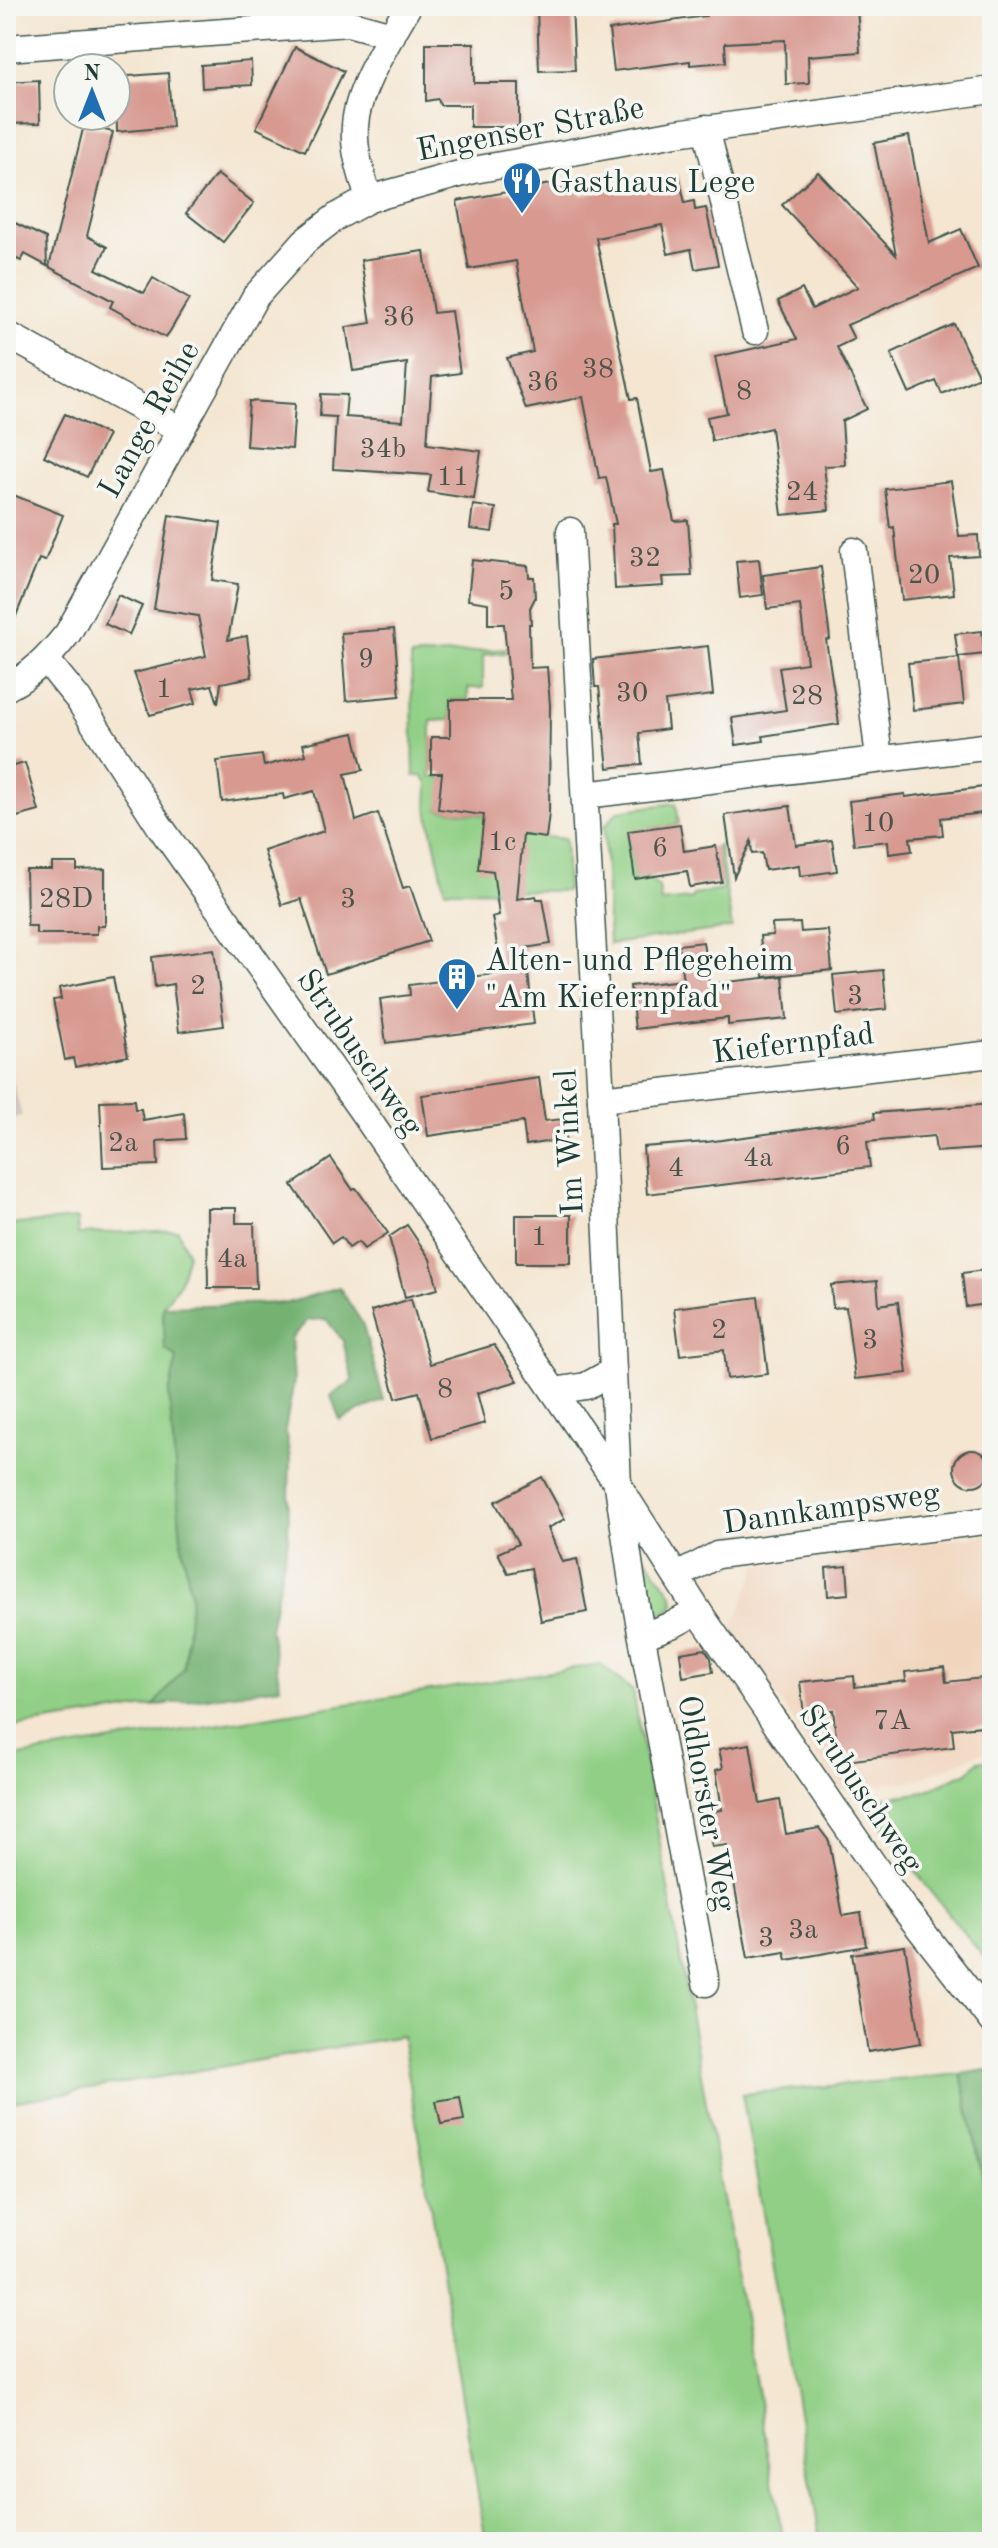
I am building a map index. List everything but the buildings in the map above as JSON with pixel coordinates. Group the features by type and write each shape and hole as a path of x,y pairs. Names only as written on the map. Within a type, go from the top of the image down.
{"street":[{"path":"369,199 358,162 355,123 370,74 408,6"},
{"path":"6,48 348,23 392,35"},
{"name":"Engenser Straße","path":"369,199 474,170 706,128 992,90"},
{"path":"706,128 755,331"},
{"name":"Lange Reihe","path":"6,688 26,678 47,661 68,633 255,297 305,241 336,217 369,199"},
{"path":"6,334 181,430"},
{"name":"Im Winkel","path":"570,531 601,1099 618,1485"},
{"path":"854,551 879,758"},
{"name":"Strubuschweg","path":"47,661 78,699 159,825 367,1118 677,1576"},
{"path":"585,795 992,746"},
{"name":"Kiefernpfad","path":"601,1099 992,1054"},
{"path":"554,1391 586,1386 613,1371"},
{"name":"Strubuschweg","path":"618,1485 633,1589"},
{"name":"Dannkampsweg","path":"677,1576 717,1555 992,1520"},
{"path":"643,1636 698,1611 677,1576"},
{"name":"Oldhorster Weg","path":"633,1589 706,1983"},
{"name":"Strubuschweg","path":"698,1611 899,1902 992,2021"}],"shaded area":[{"path":"6,1056 22,1116 6,1120"},
{"path":"992,1534 992,1751 980,1753 916,1780 840,1790 732,1630 758,1565"}],"green space":[{"path":"505,649 505,653 483,655 483,688 468,688 468,700 450,700 450,720 431,721 431,777 449,778 438,809 529,821 527,835 565,839 567,891 445,890 427,808 428,783 422,776 414,776 411,657"},
{"path":"676,803 679,824 629,832 635,878 646,877 659,887 661,902 691,899 693,895 723,890 716,846 719,845 732,928 609,944 604,827 618,811"},
{"path":"77,1219 78,1234 178,1230 188,1254 179,1284 163,1306 163,1322 178,1358 169,1393 181,1539 191,1595 184,1668 154,1706 6,1728 6,1225"},
{"path":"339,1287 362,1323 384,1400 340,1420 331,1396 353,1381 343,1341 326,1319 308,1320 291,1338 294,1381 285,1430 290,1458 288,1540 270,1629 280,1687 154,1706 184,1668 191,1595 181,1539 169,1393 177,1358 165,1349 163,1306 288,1303"},
{"path":"639,1548 673,1595 674,1604 665,1614 656,1614 649,1609"},
{"path":"600,1664 633,1691 784,2542 486,2542 402,2036 6,2103 6,1758"},
{"path":"992,1759 992,1968 926,1885 865,1800 920,1793 968,1772 979,1761"},
{"path":"992,2069 992,2223 961,2074"},
{"path":"961,2074 992,2223 992,2542 821,2542 742,2094"}],"place":[{"name":"Gasthaus Lege","path":"522,215"},
{"name":"Alten- und Pflegeheim \"Am Kiefernpfad\"","path":"457,1011"}]}
